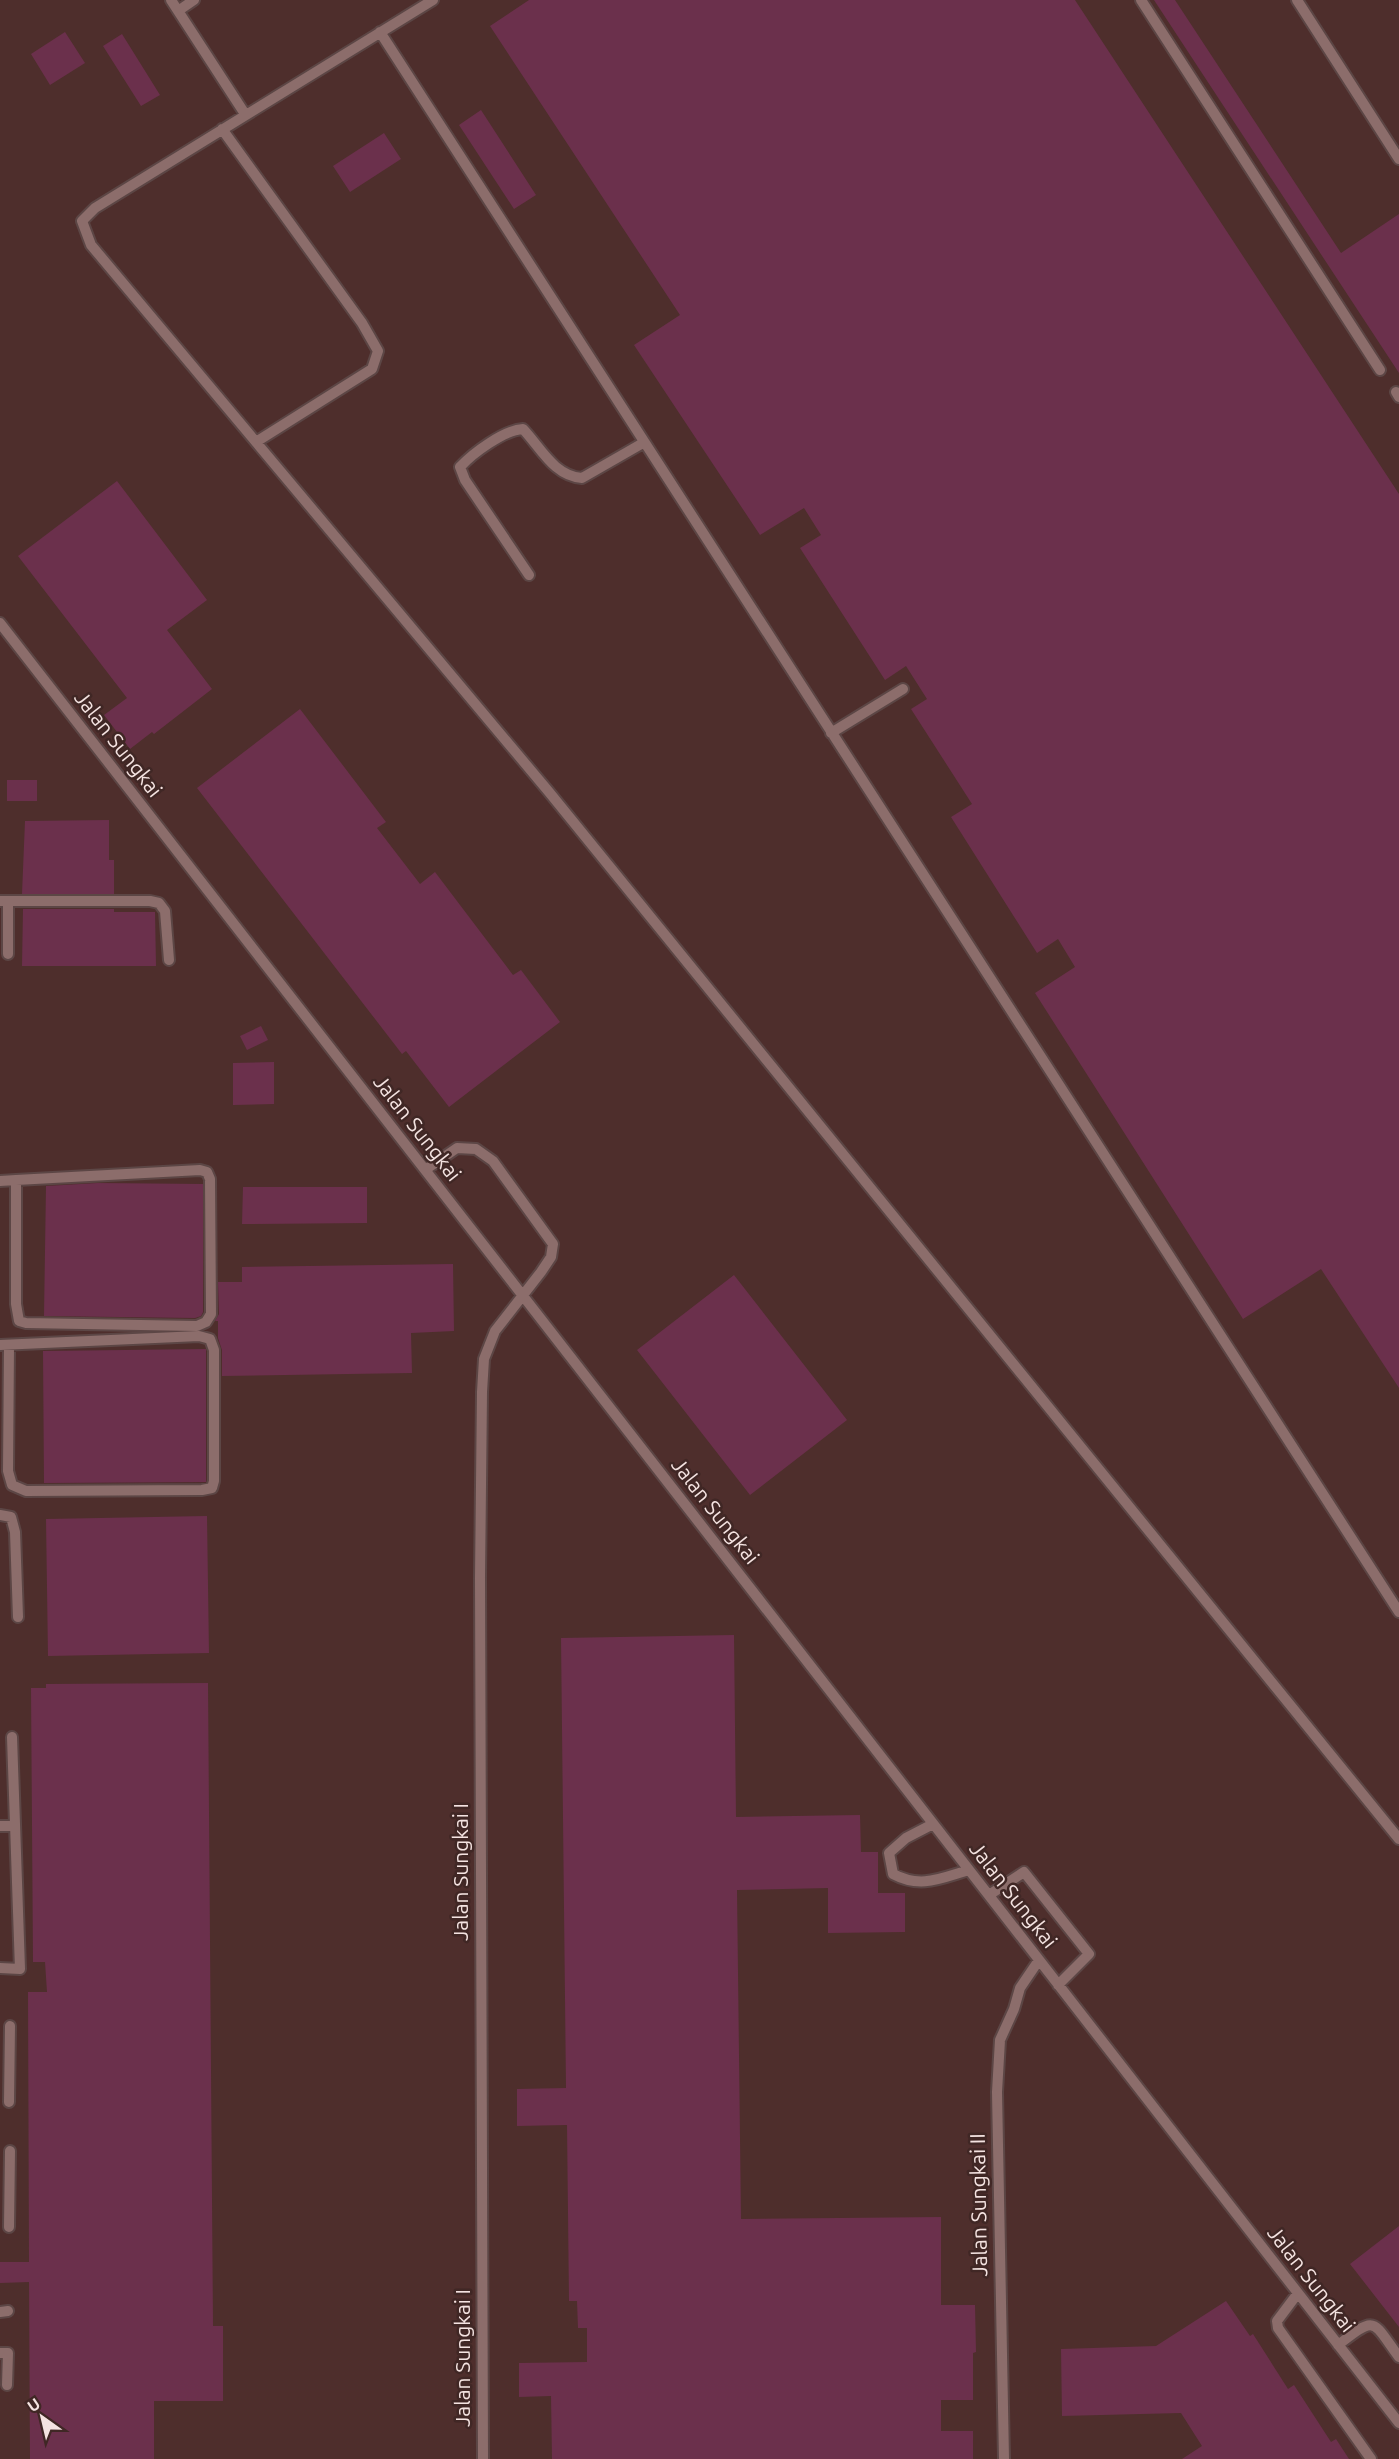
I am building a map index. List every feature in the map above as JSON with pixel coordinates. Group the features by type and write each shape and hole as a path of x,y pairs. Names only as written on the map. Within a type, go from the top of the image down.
{"lane":[{"path":"171,0 245,114"},
{"path":"178,11 194,0"},
{"path":"433,0 95,208 82,220 91,245 549,792 1399,1839"},
{"path":"1141,0 1380,370"},
{"path":"1297,0 1399,159"},
{"path":"380,32 643,443 1399,1611"},
{"path":"222,129 362,323 378,351 372,369 256,442"},
{"path":"529,575 465,480 460,467 512,429 523,429 556,468 573,477 582,478 643,443"},
{"name":"Jalan Sungkai","path":"0,623 1399,2423"},
{"path":"831,733 903,689"},
{"path":"8,954 4,901 150,901 159,903 165,911 169,960"},
{"name":"Jalan Sungkai I","path":"425,1170 457,1149 476,1149 493,1161 553,1244 551,1257 495,1331 484,1359 482,1392 480,1602 483,2459"},
{"path":"0,1181 16,1180 200,1170 207,1172 210,1179 211,1314 206,1322 197,1326 26,1323 19,1321 16,1304 16,1180"},
{"path":"199,1336 210,1339 214,1350 214,1480 212,1488 202,1490 26,1491 12,1485 8,1471 4,1346 199,1336"},
{"path":"0,1515 12,1516 15,1532 18,1617"},
{"path":"0,1968 20,1969 12,1737"},
{"path":"933,1824 906,1838 889,1853 894,1874 908,1882 928,1882 969,1870"},
{"path":"0,1826 15,1826"},
{"path":"988,1895 1023,1872 1089,1954 1058,1985"},
{"name":"Jalan Sungkai II","path":"1004,2459 997,2092 1000,2040 1014,2009 1020,1988 1039,1960"},
{"path":"9,2102 4,2060 10,2026"},
{"path":"9,2228 5,2193 10,2151"},
{"path":"1298,2293 1277,2321 1278,2328 1371,2459"},
{"path":"1338,2345 1362,2326 1370,2324 1376,2326 1399,2357"},
{"path":"0,2353 8,2353 7,2385"}],"shaded area":[{"path":"0,0 1399,0 1399,2459 0,2459"}],"building":[{"path":"529,0 1075,0 1399,494 1399,1388 1321,1269 1243,1319 1035,993 1075,967 1058,939 1037,953 951,817 972,804 911,709 927,699 906,666 885,680 800,548 821,535 804,508 760,535 634,345 680,315 490,26"},
{"path":"1154,0 1175,0 1341,253 1399,214 1399,373"},
{"path":"65,32 85,63 50,85 31,54"},
{"path":"122,34 160,95 141,106 103,46"},
{"path":"481,110 536,195 514,209 459,125"},
{"path":"384,133 401,159 350,192 333,166"},
{"path":"117,481 207,600 167,630 212,689 154,734 152,732 130,749 104,715 127,698 18,556"},
{"path":"300,709 386,822 377,828 420,884 435,872 513,975 521,970 560,1022 449,1107 406,1051 402,1054 197,788"},
{"path":"7,780 37,780 37,801 7,801"},
{"path":"109,820 109,860 114,860 114,894 22,894 25,821"},
{"path":"23,909 114,909 114,912 155,912 156,966 22,966"},
{"path":"261,1026 268,1040 247,1050 240,1036"},
{"path":"274,1062 274,1104 233,1105 233,1063"},
{"path":"98,1183 203,1184 203,1312 201,1316 195,1318 44,1316 46,1186"},
{"path":"243,1187 367,1187 367,1223 242,1224"},
{"path":"453,1264 454,1331 411,1333 412,1373 222,1376 222,1350 218,1338 218,1321 215,1321 219,1314 218,1282 242,1282 242,1267"},
{"path":"734,1275 847,1420 750,1495 637,1350"},
{"path":"206,1349 206,1482 44,1483 43,1351"},
{"path":"207,1516 209,1653 48,1656 46,1519"},
{"path":"734,1635 736,1817 860,1815 861,1852 878,1852 878,1893 905,1893 905,1932 828,1933 828,1888 737,1890 741,2219 941,2217 941,2305 975,2305 976,2352 973,2353 973,2400 941,2400 941,2431 973,2431 973,2459 552,2459 551,2396 519,2397 519,2363 587,2362 587,2328 578,2328 577,2301 569,2301 567,2125 517,2126 517,2089 566,2088 561,1638"},
{"path":"208,1683 213,2326 223,2326 223,2401 154,2401 154,2459 30,2459 29,2282 0,2283 0,2262 29,2262 28,1992 47,1992 45,1962 33,1962 31,1688 46,1688 46,1684"},
{"path":"1399,2226 1399,2327 1350,2264"},
{"path":"1226,2301 1250,2336 1253,2334 1288,2389 1294,2385 1331,2442 1336,2439 1349,2459 1182,2459 1202,2446 1181,2413 1062,2416 1061,2349 1156,2346"}]}
